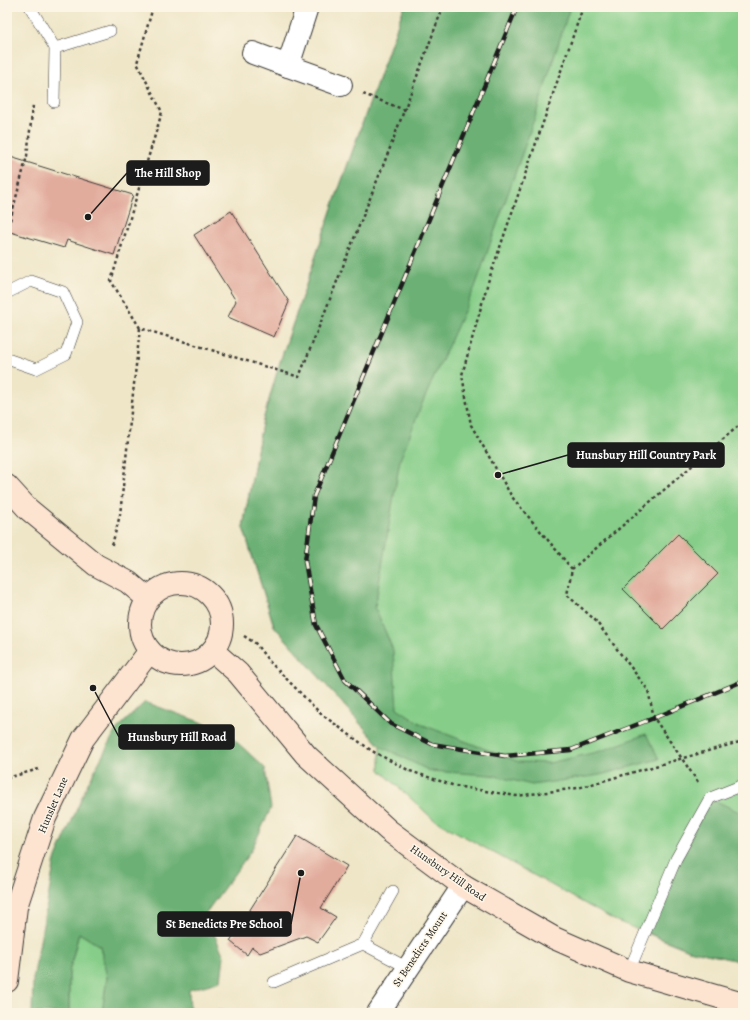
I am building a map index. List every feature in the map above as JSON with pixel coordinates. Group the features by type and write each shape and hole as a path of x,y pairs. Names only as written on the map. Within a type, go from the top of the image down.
{"street":[{"path":"288,66 306,7"},
{"path":"253,53 340,85"},
{"path":"7,486 28,508 96,565 128,582 148,599"},
{"path":"182,583 195,585 206,592 215,602 221,614 222,626 219,639 213,651 202,660 189,665 174,666 160,661 149,652 142,640 139,625 141,611 148,599 158,590 169,584 182,583"},
{"name":"Hunsbury Hill Road","path":"213,651 238,674 306,755 388,830 463,886 554,938 629,971 743,1004"},
{"name":"Hunslet Lane","path":"7,981 16,908 45,818 83,739 149,652"},
{"name":"St Benedicts Mount","path":"378,1013 463,886"}],"lane":[{"path":"30,7 55,48 54,102"},
{"path":"55,48 110,31"},
{"path":"7,293 31,281 63,292 77,322 66,354 36,369 7,359"},
{"path":"629,971 676,859 710,798 743,785"},
{"path":"274,982 363,944 393,891"},
{"path":"363,944 408,968"}],"path":[{"path":"96,565 112,545 120,515 140,328 111,281 162,112 138,63 153,7"},
{"path":"140,328 299,377 405,110 443,7"},
{"path":"572,569 512,497 471,425 462,375 488,282 583,7"},
{"path":"7,232 27,156 34,98 54,71"},
{"path":"340,85 405,110"},
{"path":"710,798 654,718 648,690 595,620 567,594 572,569 743,422"},
{"path":"244,636 255,643 268,660 321,714 372,751 410,771 455,786 516,796 578,788 743,741"},
{"path":"7,778 44,768"}],"green space":[{"path":"404,7 743,7 743,962 689,950 614,920 433,819 380,770 380,746 274,626 243,527 262,424 280,362 331,211"},
{"path":"404,7 570,7 536,114 475,287 424,399 400,460 375,607 393,650 397,708 423,725 519,762 549,763 601,751 646,734 659,759 600,775 532,785 491,775 430,771 380,746 274,626 243,527 262,424 280,362 331,211"},
{"path":"145,702 225,731 265,768 271,808 251,851 205,914 224,956 221,981 189,990 190,1009 247,1013 102,1013 107,977 100,946 79,933 69,972 69,1013 32,1013 33,979 55,860 88,783 116,730"},
{"path":"710,798 743,814 743,962 689,950 646,932"},
{"path":"79,933 100,946 107,977 102,1013 69,1013 69,972"}],"building":[{"path":"7,156 133,195 114,255 67,240 64,248 7,231"},
{"path":"231,211 289,302 274,337 228,317 236,301 194,235"},
{"path":"678,534 718,574 663,629 623,589"},
{"path":"297,836 347,866 321,908 336,917 318,942 306,936 260,953 252,947 247,955 230,941"}],"railway":[{"path":"517,7 314,496 305,561 316,625 345,680 391,724 432,744 505,756 571,750 654,718 743,681"}],"place":[{"name":"The Hill Shop","path":"88,217"},
{"name":"Hunsbury Hill Country Park","path":"498,475"},
{"name":"Hunsbury Hill Road","path":"93,688"},
{"name":"St Benedicts Pre School","path":"301,873"}]}
